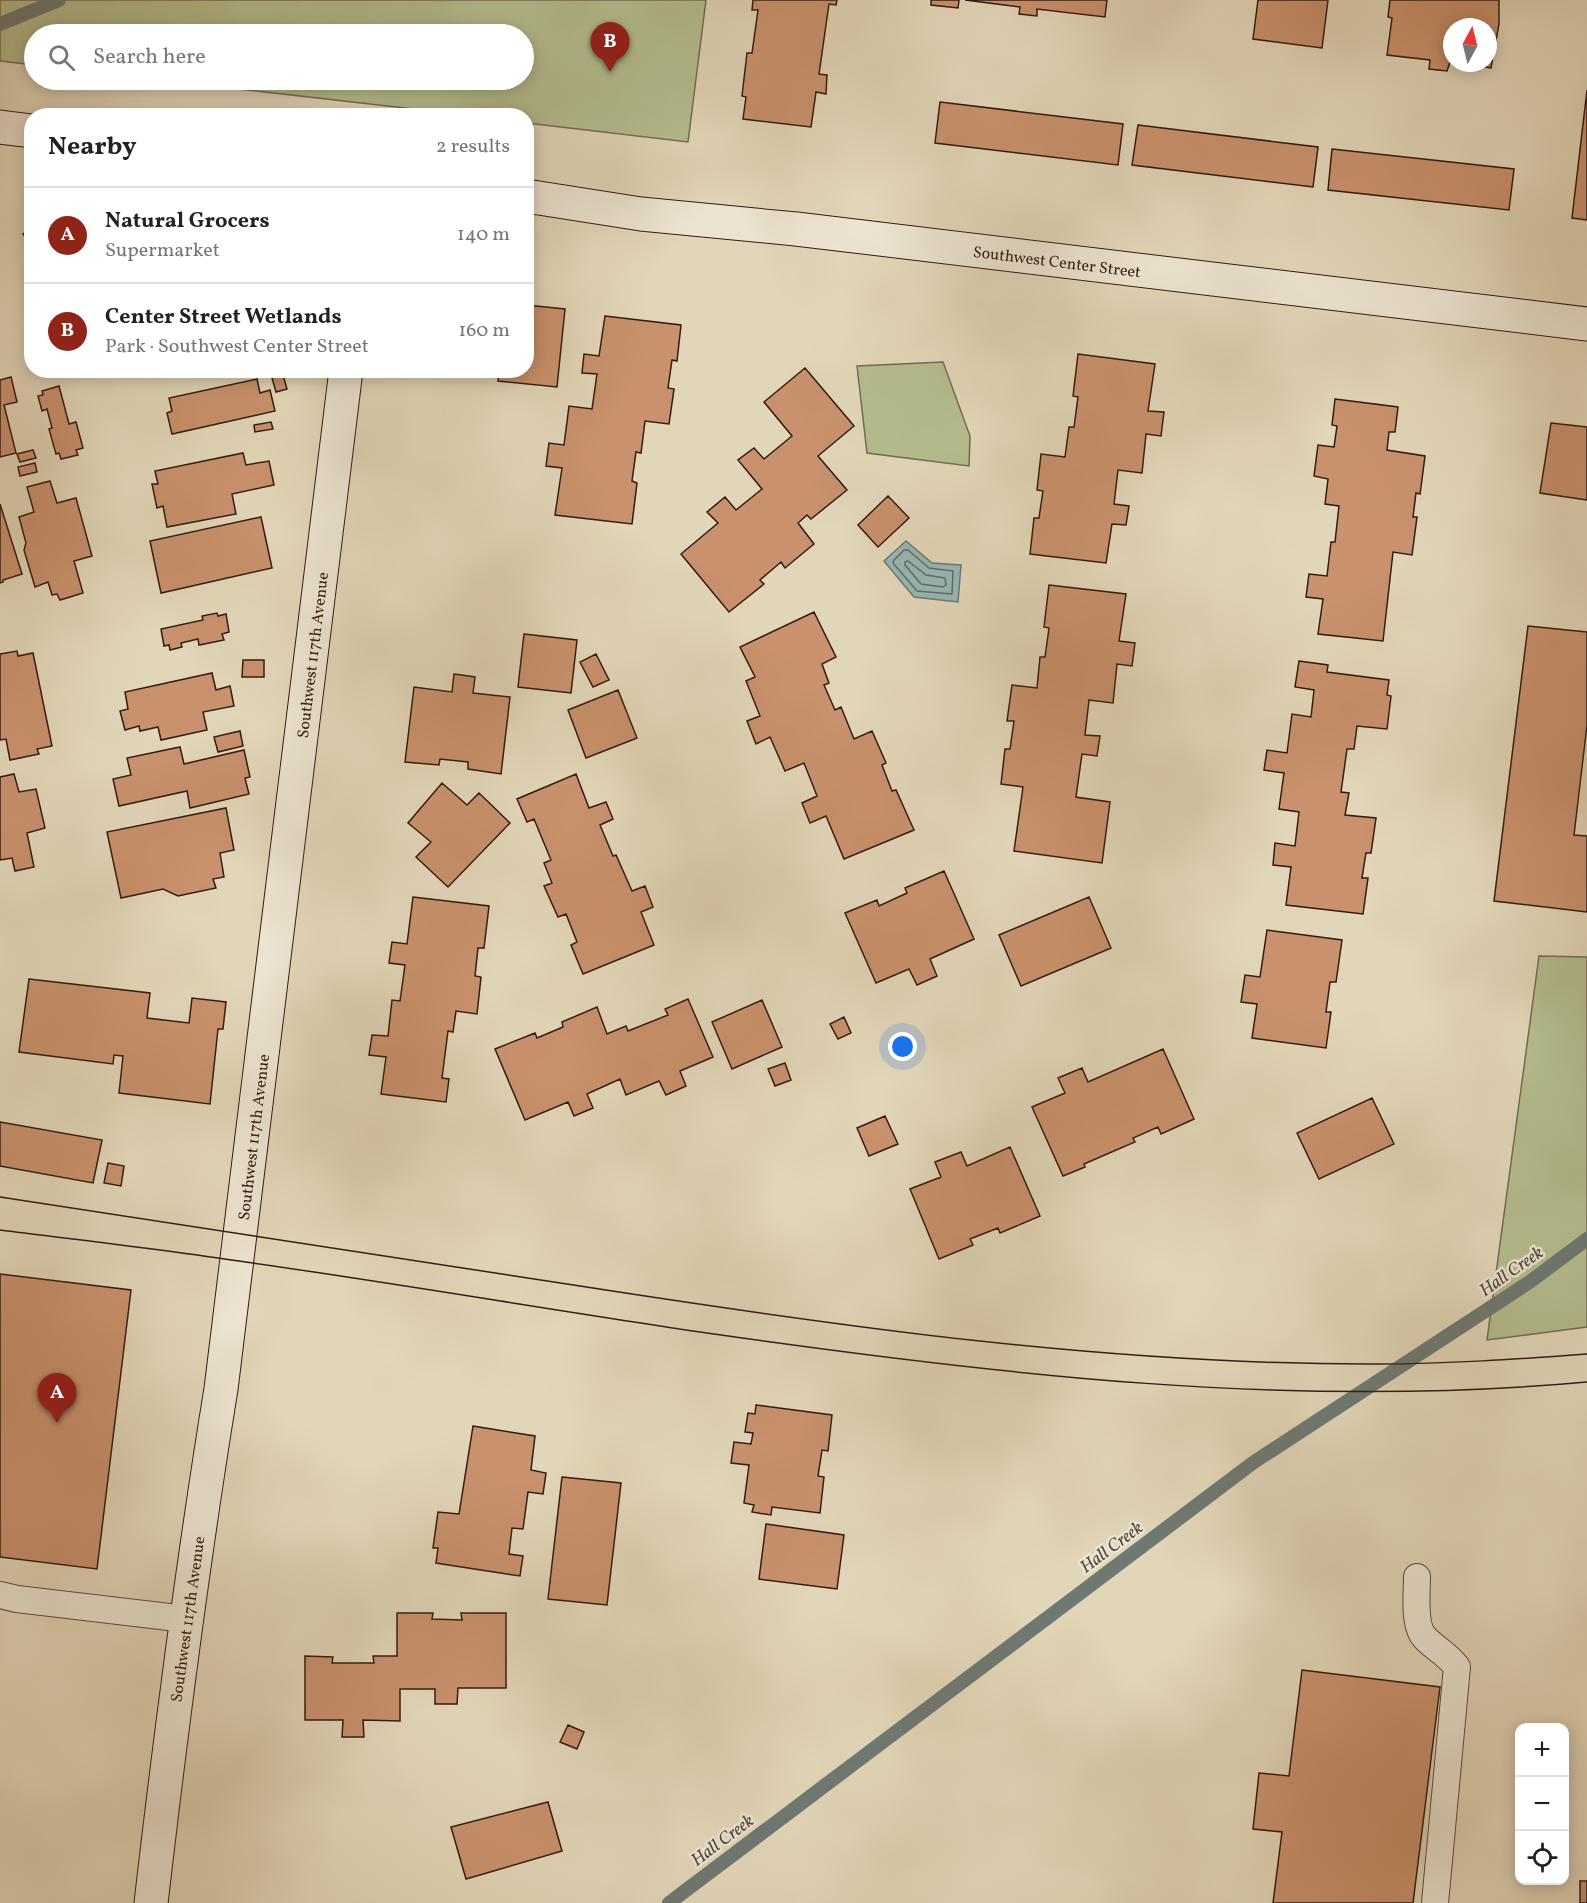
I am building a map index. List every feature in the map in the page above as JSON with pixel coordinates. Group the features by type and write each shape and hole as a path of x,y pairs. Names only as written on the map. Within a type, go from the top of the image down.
{"street":[{"path":"0,127 24,130"},
{"name":"Southwest Center Street","path":"534,197 641,214 796,229 1587,324"},
{"name":"Southwest 117th Avenue","path":"151,1903 186,1619 221,1389 345,378"}],"lane":[{"path":"1417,1576 1418,1627 1423,1636 1449,1656 1457,1667 1435,1903"},
{"path":"0,1594 17,1599 186,1619"}],"green space":[{"path":"0,0 706,0 688,142 534,124 534,108 405,108 247,90 534,90 534,24 24,24 24,64 0,61"},
{"path":"943,362 970,436 969,466 867,453 857,366"},
{"path":"1539,956 1587,957 1587,1327 1487,1340"}],"water":[{"path":"906,541 932,563 961,565 958,602 914,597 884,561"}],"building":[{"path":"753,0 837,0 836,5 829,4 819,74 827,75 826,94 816,92 811,127 743,119 746,97 742,96 747,53 752,53 758,10 752,10"},
{"path":"931,0 959,0 958,8 931,5"},
{"path":"965,0 1107,0 1105,17 1037,9 1037,16 1019,14 1020,7"},
{"path":"1258,0 1328,0 1322,48 1253,39"},
{"path":"1390,0 1499,0 1497,35 1497,18 1443,18 1443,71 1429,69 1430,60 1387,55 1392,18 1388,17"},
{"path":"1587,90 1587,220 1572,218"},
{"path":"940,102 1123,124 1118,165 935,143"},
{"path":"1138,125 1318,147 1313,187 1132,165"},
{"path":"1332,149 1514,169 1509,210 1328,190"},
{"path":"534,306 565,309 557,387 498,381 498,378 534,378"},
{"path":"605,316 681,325 677,361 672,360 668,388 674,389 669,424 645,421 641,453 636,452 632,481 637,483 632,524 555,515 562,468 546,466 549,443 564,445 569,406 592,409 597,374 582,373 584,354 599,356"},
{"path":"1078,354 1155,364 1148,411 1164,412 1161,436 1146,434 1142,473 1118,470 1114,504 1129,506 1126,525 1112,524 1106,563 1030,554 1034,518 1039,518 1043,491 1037,490 1041,454 1065,457 1069,427 1074,427 1078,397 1073,396"},
{"path":"805,368 854,426 818,456 847,490 811,519 807,515 798,523 814,544 785,568 781,562 760,580 764,584 729,612 681,554 718,523 707,512 725,497 736,510 762,489 738,460 754,448 764,459 792,436 764,402"},
{"path":"11,377 17,402 4,405 16,453 0,457 0,380"},
{"path":"272,378 284,378 287,389 276,392"},
{"path":"257,379 260,393 270,390 275,411 172,434 167,413 172,411 169,398"},
{"path":"59,386 69,424 76,422 83,448 76,450 78,455 61,459 59,453 56,454 49,429 52,428 47,409 42,411 38,396 43,395 42,391"},
{"path":"1335,399 1398,407 1395,432 1389,432 1387,450 1425,456 1420,494 1416,493 1413,517 1417,517 1412,555 1393,552 1383,641 1318,634 1323,599 1306,597 1309,574 1327,576 1331,542 1335,542 1339,506 1325,504 1328,479 1314,476 1318,445 1334,447 1337,426 1332,425"},
{"path":"271,422 273,429 255,432 254,425"},
{"path":"1551,423 1587,427 1587,500 1540,493"},
{"path":"33,450 36,458 20,462 17,454"},
{"path":"243,453 246,465 269,461 274,485 232,494 236,514 167,527 163,506 157,508 152,484 158,484 155,471"},
{"path":"35,463 37,472 20,476 18,467"},
{"path":"50,481 57,503 76,498 92,556 74,561 83,593 60,600 57,594 52,595 48,582 35,587 24,550 26,543 19,517 34,512 27,487"},
{"path":"888,496 909,518 878,547 858,525"},
{"path":"0,504 22,574 0,583"},
{"path":"261,517 272,568 161,593 150,541"},
{"path":"1049,585 1126,594 1119,641 1135,643 1132,666 1117,664 1113,703 1089,700 1085,735 1100,736 1097,756 1082,754 1076,797 1110,802 1102,863 1014,851 1023,787 1001,784 1005,749 1010,749 1014,721 1007,721 1012,685 1037,688 1040,657 1045,657 1049,628 1044,627"},
{"path":"814,612 836,657 822,664 829,683 824,685 835,710 841,707 854,739 872,731 886,763 882,765 892,791 896,790 914,830 844,859 826,816 810,823 802,803 817,796 804,763 785,771 770,737 756,744 747,721 760,716 746,681 755,677 740,647"},
{"path":"217,613 218,616 226,614 229,632 222,634 224,640 199,645 198,639 181,643 182,647 170,650 169,645 164,646 161,629 203,620 202,616"},
{"path":"1528,626 1587,632 1587,725 1574,835 1587,836 1587,912 1494,901"},
{"path":"524,634 577,640 571,693 518,687"},
{"path":"17,651 18,656 33,653 52,746 37,749 39,754 10,760 6,739 0,740 0,654"},
{"path":"596,654 609,680 593,687 580,662"},
{"path":"243,660 264,660 264,677 242,677"},
{"path":"1299,661 1328,665 1327,672 1389,680 1387,695 1391,696 1387,729 1357,726 1354,749 1347,749 1341,792 1349,793 1345,815 1376,818 1371,853 1366,853 1362,878 1368,878 1363,914 1286,905 1291,867 1273,865 1275,843 1295,846 1299,812 1279,809 1284,773 1264,770 1267,750 1287,753 1292,714 1311,717 1314,690 1295,687"},
{"path":"212,673 216,690 230,686 234,706 203,712 207,730 161,740 158,727 140,731 139,726 125,730 120,711 128,709 125,692"},
{"path":"454,674 475,677 473,693 510,697 501,774 468,769 468,762 440,759 439,765 405,762 414,687 452,692"},
{"path":"618,690 637,738 586,758 568,710"},
{"path":"240,731 243,746 218,752 214,737"},
{"path":"180,747 184,764 244,750 250,777 245,778 249,794 190,808 187,791 119,806 113,779 131,775 127,758"},
{"path":"14,774 19,792 36,789 45,828 27,833 34,867 15,871 12,858 0,860 0,777"},
{"path":"576,774 589,808 606,802 613,819 600,825 613,856 616,855 632,891 645,886 653,907 641,912 654,945 583,974 571,945 577,942 566,914 558,917 544,886 552,883 544,863 551,860 534,819 527,822 517,799"},
{"path":"442,783 467,805 479,793 510,823 448,887 416,857 431,842 408,823"},
{"path":"226,808 234,850 220,853 224,877 213,879 216,888 178,896 163,889 121,898 107,832"},
{"path":"944,871 974,939 930,959 937,976 917,985 909,969 876,983 845,913 877,900 879,906 907,893 905,888"},
{"path":"413,897 489,906 484,948 478,948 475,976 481,977 477,1014 456,1011 453,1032 448,1031 442,1078 449,1079 446,1102 381,1094 386,1057 369,1055 372,1035 388,1036 392,1000 400,1001 405,965 389,963 392,942 407,944"},
{"path":"1089,897 1111,948 1021,986 999,935"},
{"path":"1267,930 1342,940 1336,982 1330,982 1326,1012 1331,1012 1326,1048 1252,1038 1257,1004 1241,1002 1245,975 1260,977"},
{"path":"29,979 150,993 147,1018 189,1023 192,998 226,1002 223,1029 218,1029 210,1104 119,1093 123,1056 114,1055 113,1064 19,1052"},
{"path":"688,999 713,1057 680,1071 686,1086 666,1095 659,1081 626,1095 620,1079 587,1094 593,1108 574,1116 568,1102 525,1120 495,1049 535,1033 537,1038 563,1027 562,1022 597,1007 607,1034 626,1026 628,1031 668,1015 665,1009"},
{"path":"762,1000 782,1047 732,1069 712,1022"},
{"path":"844,1017 851,1033 838,1039 830,1024"},
{"path":"1163,1049 1194,1119 1161,1134 1158,1127 1133,1138 1135,1142 1084,1164 1085,1167 1063,1176 1032,1107 1065,1093 1058,1078 1082,1068 1088,1082"},
{"path":"785,1063 791,1080 775,1086 768,1069"},
{"path":"1372,1098 1394,1144 1319,1179 1297,1133"},
{"path":"885,1116 898,1144 869,1156 857,1128"},
{"path":"0,1122 102,1140 93,1183 0,1166"},
{"path":"1010,1147 1040,1216 1000,1233 998,1228 970,1239 973,1245 939,1259 910,1189 941,1177 935,1162 961,1152 967,1166"},
{"path":"108,1163 124,1166 121,1186 104,1183"},
{"path":"0,1274 131,1290 97,1569 0,1557"},
{"path":"756,1405 832,1415 828,1451 822,1450 818,1476 824,1477 820,1513 772,1507 771,1515 752,1512 754,1505 744,1503 749,1465 731,1463 734,1442 751,1444 753,1433 745,1432 748,1413 755,1414"},
{"path":"473,1426 535,1436 531,1470 546,1473 543,1494 528,1492 523,1529 512,1528 509,1554 523,1556 520,1576 436,1563 438,1548 433,1548 438,1512 459,1514"},
{"path":"562,1477 621,1483 607,1605 548,1599"},
{"path":"766,1524 844,1535 837,1589 759,1579"},
{"path":"397,1613 433,1613 432,1619 462,1620 461,1613 506,1613 506,1688 458,1688 457,1704 435,1704 435,1689 400,1689 400,1721 363,1720 364,1737 342,1737 343,1720 305,1720 305,1656 333,1657 332,1663 374,1663 373,1656 397,1656"},
{"path":"1302,1670 1440,1687 1413,1903 1273,1903 1282,1832 1253,1829 1259,1773 1289,1776"},
{"path":"568,1725 584,1732 577,1749 560,1742"},
{"path":"548,1802 562,1851 466,1879 451,1827"},
{"path":"1580,1881 1587,1881 1587,1903 1580,1903"}],"waterway":[{"path":"0,24 59,0"},
{"name":"Hall Creek","path":"669,1903 1254,1462 1531,1281 1587,1239"}],"tram line":[{"path":"0,1197 778,1316 1077,1351 1278,1363 1378,1364 1587,1354"},
{"path":"0,1230 356,1278 817,1348 1036,1374 1146,1383 1366,1392 1476,1389 1587,1382"}],"place":[{"name":"Center Street Wetlands","path":"610,72"},
{"name":"Natural Grocers","path":"57,1423"}]}
